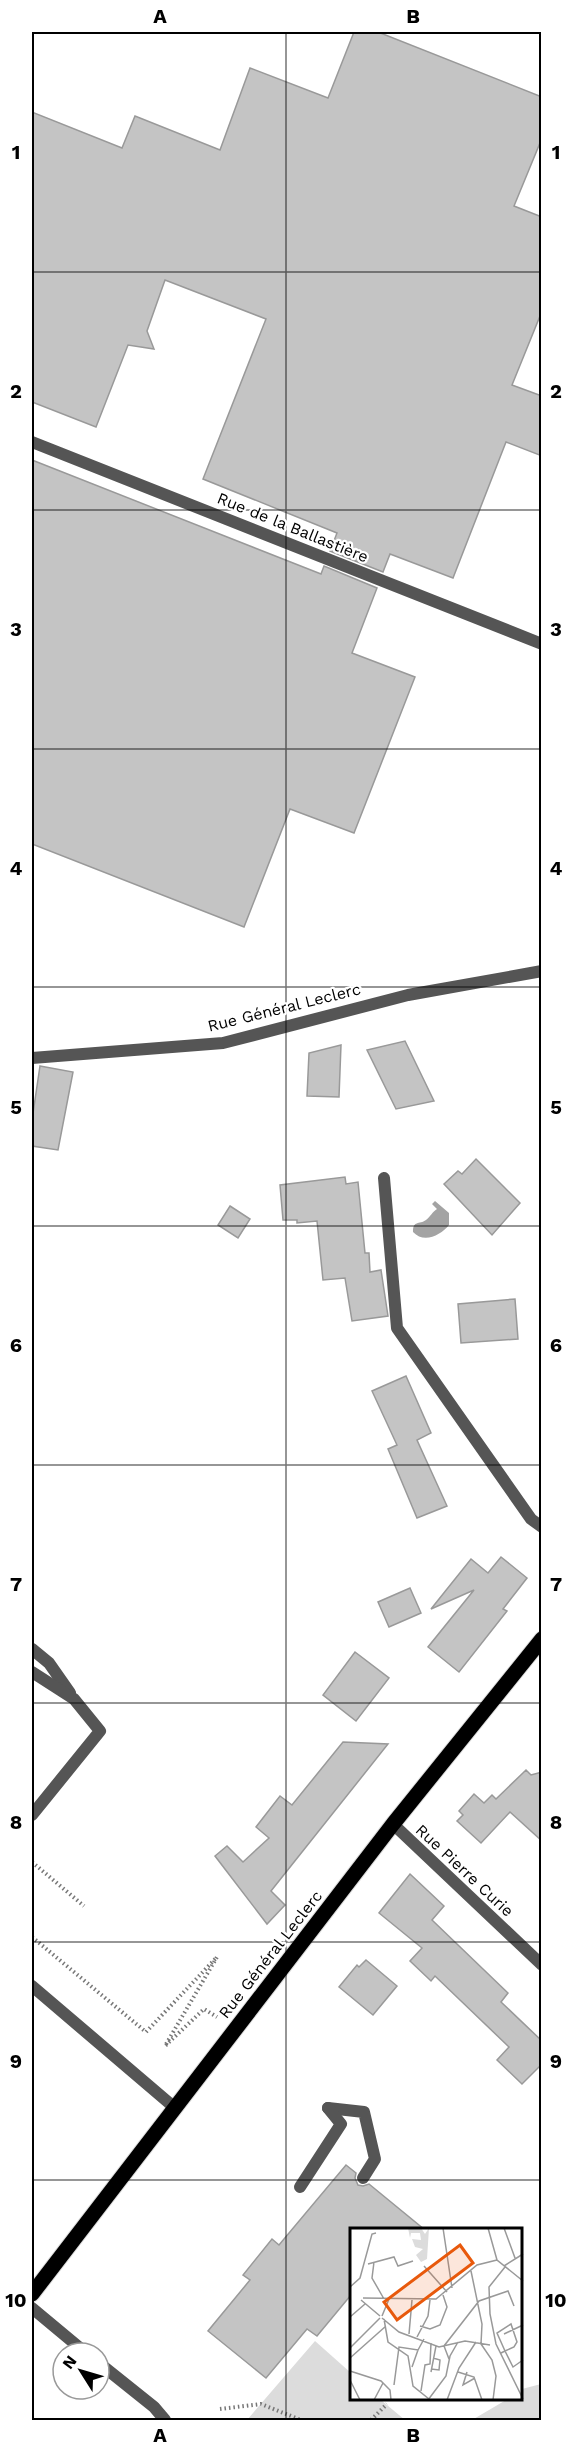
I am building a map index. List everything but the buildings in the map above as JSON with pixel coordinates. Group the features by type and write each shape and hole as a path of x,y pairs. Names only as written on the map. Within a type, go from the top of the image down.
{"main road":[{"name":"Rue Général Leclerc","path":"32,2294 393,1824 542,1639"}],"street":[{"name":"Rue de la Ballastière","path":"32,442 542,644"},
{"name":"Rue Général Leclerc","path":"32,1058 223,1043 408,994 542,971"},
{"path":"384,1178 397,1328 531,1519 542,1527"},
{"path":"32,1649 49,1663 100,1731 32,1815"},
{"path":"32,1672 74,1699"},
{"name":"Rue Pierre Curie","path":"393,1824 542,1965"},
{"path":"32,1986 175,2108"},
{"path":"300,2187 341,2124 328,2108 364,2112 375,2159 363,2178"},
{"path":"32,2308 72,2341"},
{"path":"111,2373 154,2407 165,2421"}],"path":[{"path":"32,1862 84,1906"},
{"path":"32,1937 147,2032 217,1957 165,2046 204,2009 236,2028"},
{"path":"220,2409 261,2404 301,2421"},
{"path":"371,2421 387,2404"}],"shaded area":[{"path":"435,1201 449,1213 449,1225 432,1237 417,1236 413,1232 414,1226 426,1220 437,1209 432,1204"},
{"path":"315,2341 350,2372 350,2401 382,2401 405,2420 247,2420"},
{"path":"541,2384 541,2420 472,2420 504,2401 522,2401 522,2389"}]}
